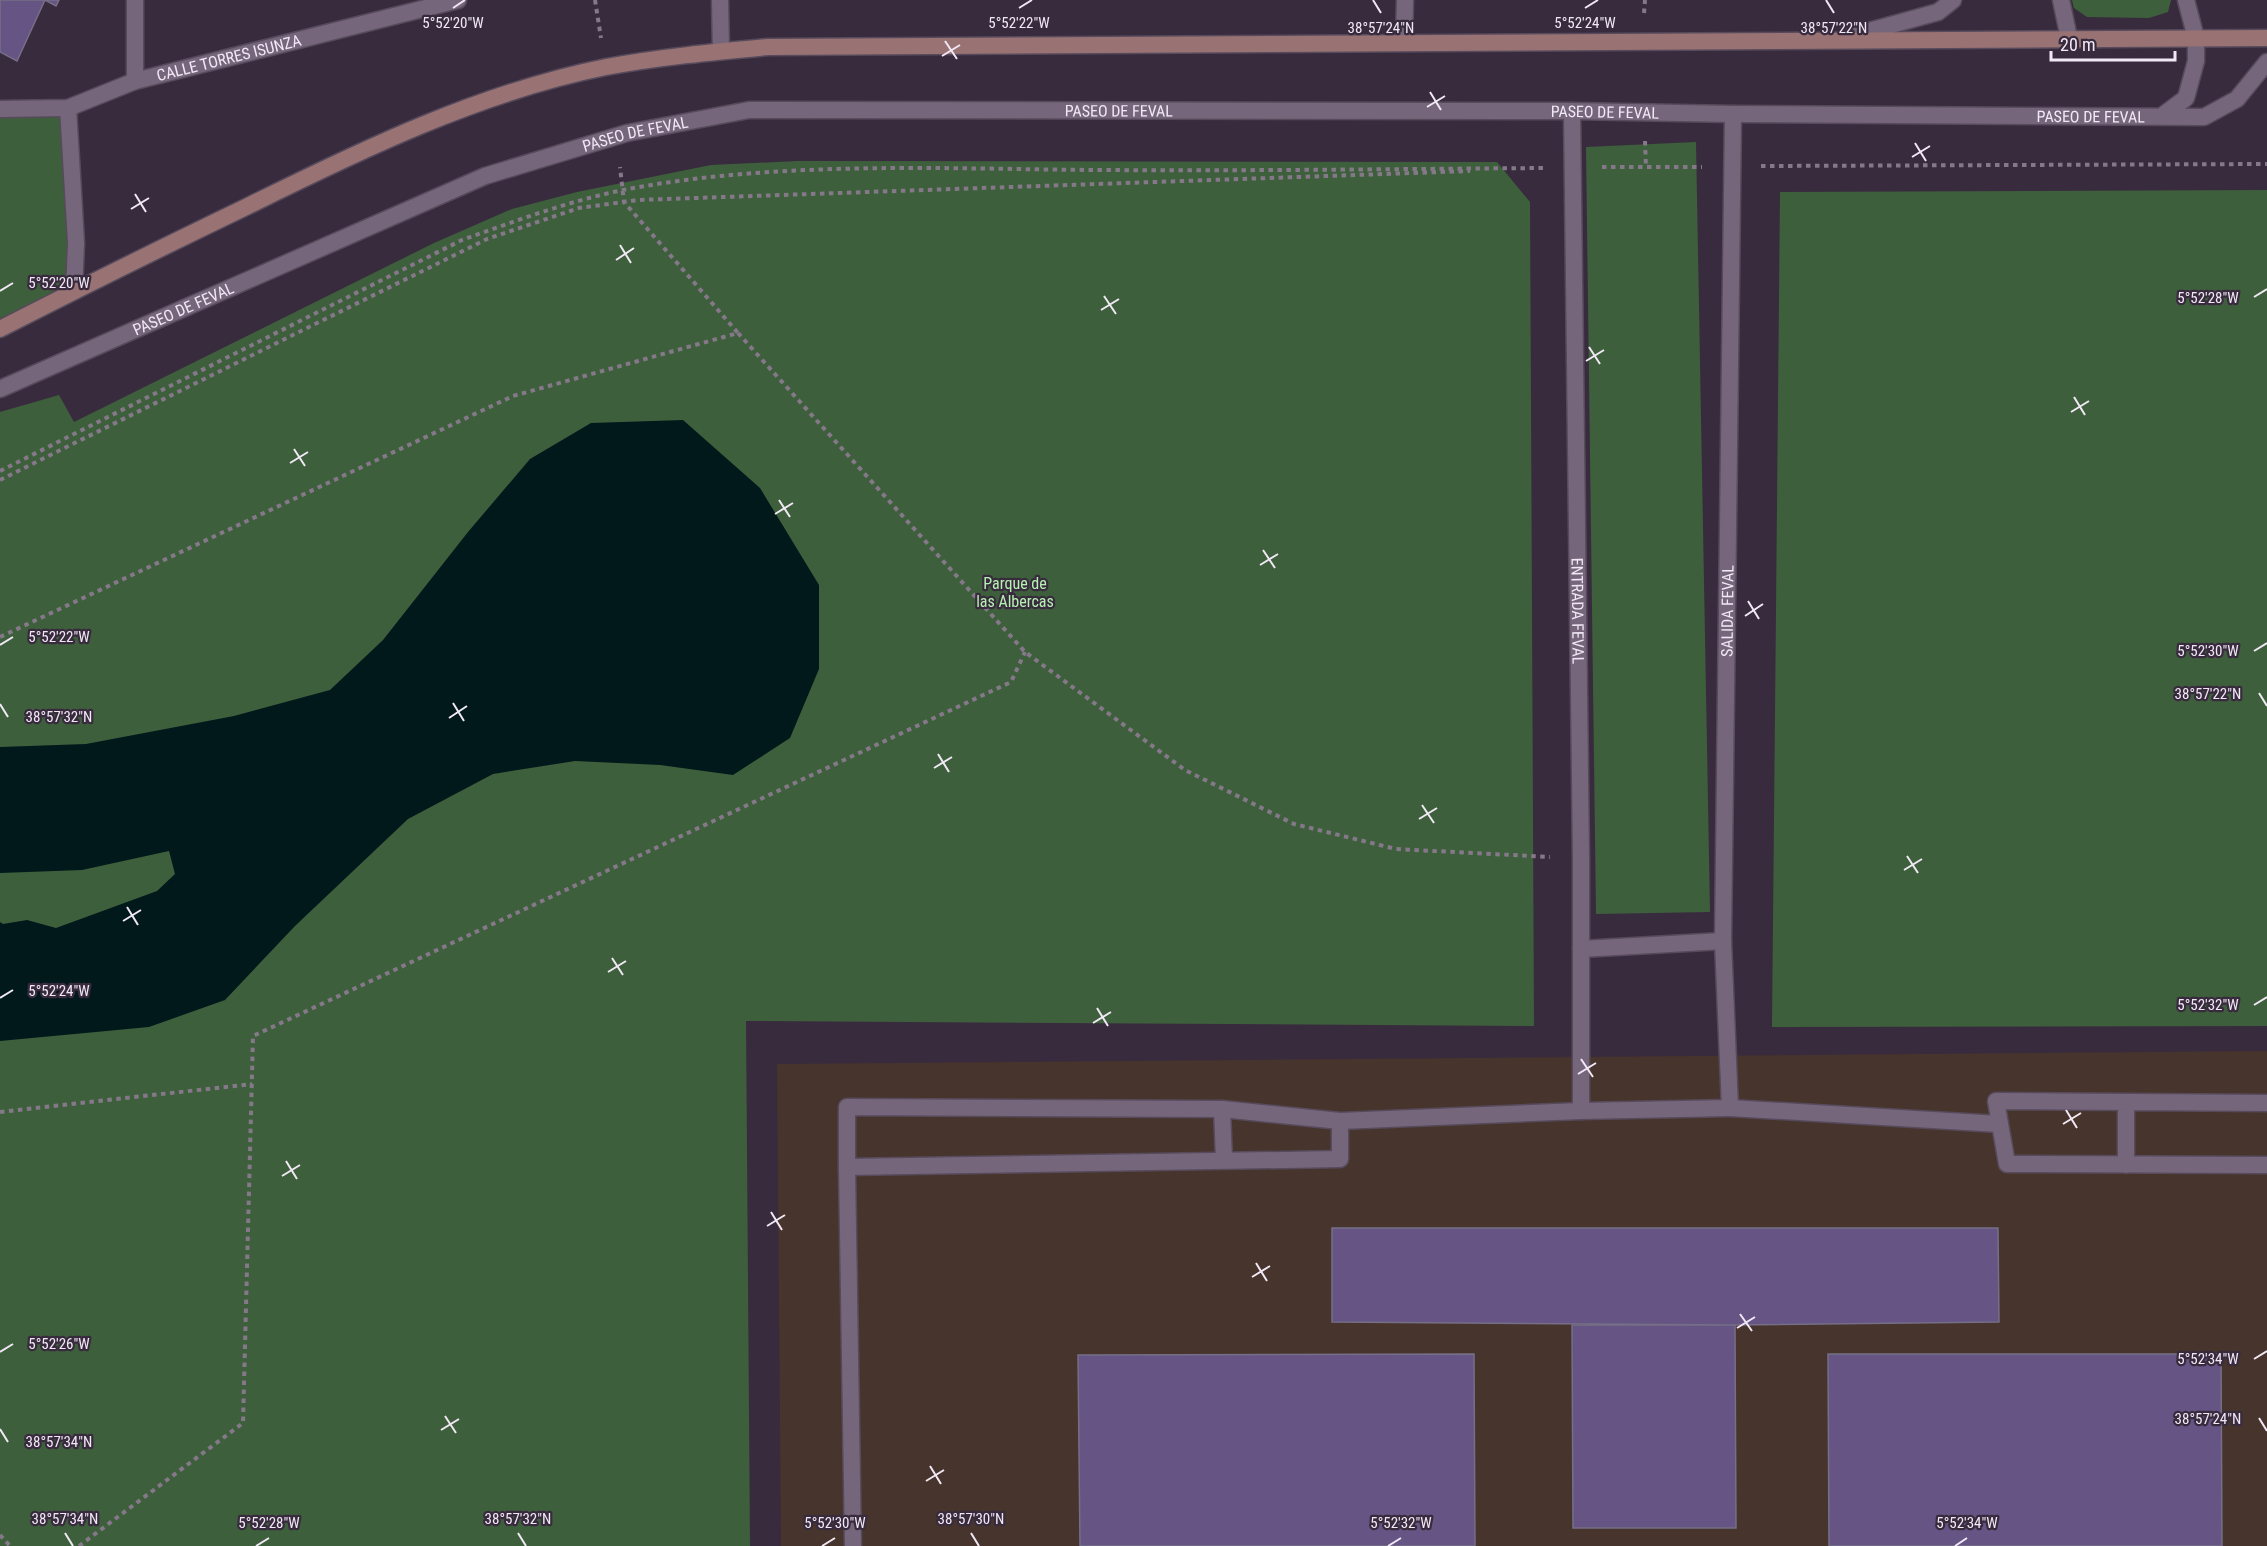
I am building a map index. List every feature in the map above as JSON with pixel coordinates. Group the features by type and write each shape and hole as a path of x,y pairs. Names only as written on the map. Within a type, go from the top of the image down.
{"main road":[{"path":"0,329 327,166 422,125 522,90 605,68 721,51 768,47 2267,38"}],"street":[{"path":"135,0 135,81"},
{"name":"CALLE TORRES ISUNZA","path":"0,110 68,108 135,81 401,7 458,0"},
{"path":"720,0 721,51"},
{"path":"1404,42 1405,0"},
{"path":"1840,39 1938,12 1953,0"},
{"path":"2061,0 2069,38"},
{"path":"2162,116 2186,98 2196,61 2196,38 2186,0"},
{"name":"PASEO DE FEVAL","path":"0,389 485,176 615,137 749,110 1572,111 2204,117 2237,99 2267,62"},
{"path":"68,108 76,243 74,291"},
{"name":"ENTRADA FEVAL","path":"1572,111 1581,858 1581,1111"},
{"name":"SALIDA FEVAL","path":"1730,1108 1723,942 1733,114"},
{"path":"1581,949 1723,942"},
{"path":"2267,1103 1996,1101 2007,1164 2267,1165"},
{"path":"2126,1102 2126,1165"},
{"path":"853,1546 848,1107 1222,1109 1340,1121 1581,1111 1730,1108 1999,1124"},
{"path":"1222,1109 1224,1160"},
{"path":"847,1167 1340,1159 1340,1121"}],"path":[{"path":"595,0 605,68"},
{"path":"615,137 624,202 738,333 1025,652 1185,770 1294,824 1396,849 1581,858"},
{"path":"0,471 462,240 537,213 623,191 735,174 914,169 1250,171 2267,164"},
{"path":"0,480 487,239 579,208 624,202 1571,168"},
{"path":"0,637 513,396 738,333"},
{"path":"79,1546 243,1423 253,1036 1011,681 1025,652"},
{"path":"0,1112 252,1084"},
{"path":"0,1535 10,1546"}],"shaded area":[{"path":"683,420 760,488 819,585 819,669 790,738 733,775 660,765 575,761 493,774 408,819 295,926 225,1000 149,1027 0,1041 0,922 3,924 27,920 56,928 157,891 175,874 169,851 82,870 0,873 0,747 86,744 234,716 330,690 383,640 468,532 530,459 591,423"},
{"path":"2267,1051 2267,1546 781,1546 777,1064"}],"green space":[{"path":"2072,0 2171,0 2168,12 2149,18 2087,17 2074,8"},
{"path":"68,108 74,291 0,329 0,109"},
{"path":"1696,142 1710,912 1596,914 1586,147"},
{"name":"Parque de las Albercas","path":"798,161 1497,162 1530,202 1534,1026 746,1021 750,1546 0,1546 0,412 59,395 74,422 434,243 512,209 577,192 711,165"},
{"path":"2267,190 2267,1026 1772,1027 1780,192"}],"building":[{"path":"0,0 45,0 17,61 0,52"},
{"path":"45,0 59,0 56,6"},
{"path":"1332,1228 1998,1228 1999,1322 1735,1325 1332,1322"},
{"path":"1572,1325 1735,1325 1736,1528 1573,1528"},
{"path":"1474,1354 1475,1546 1080,1546 1078,1355"},
{"path":"1828,1354 2221,1354 2222,1546 1829,1546"}]}
